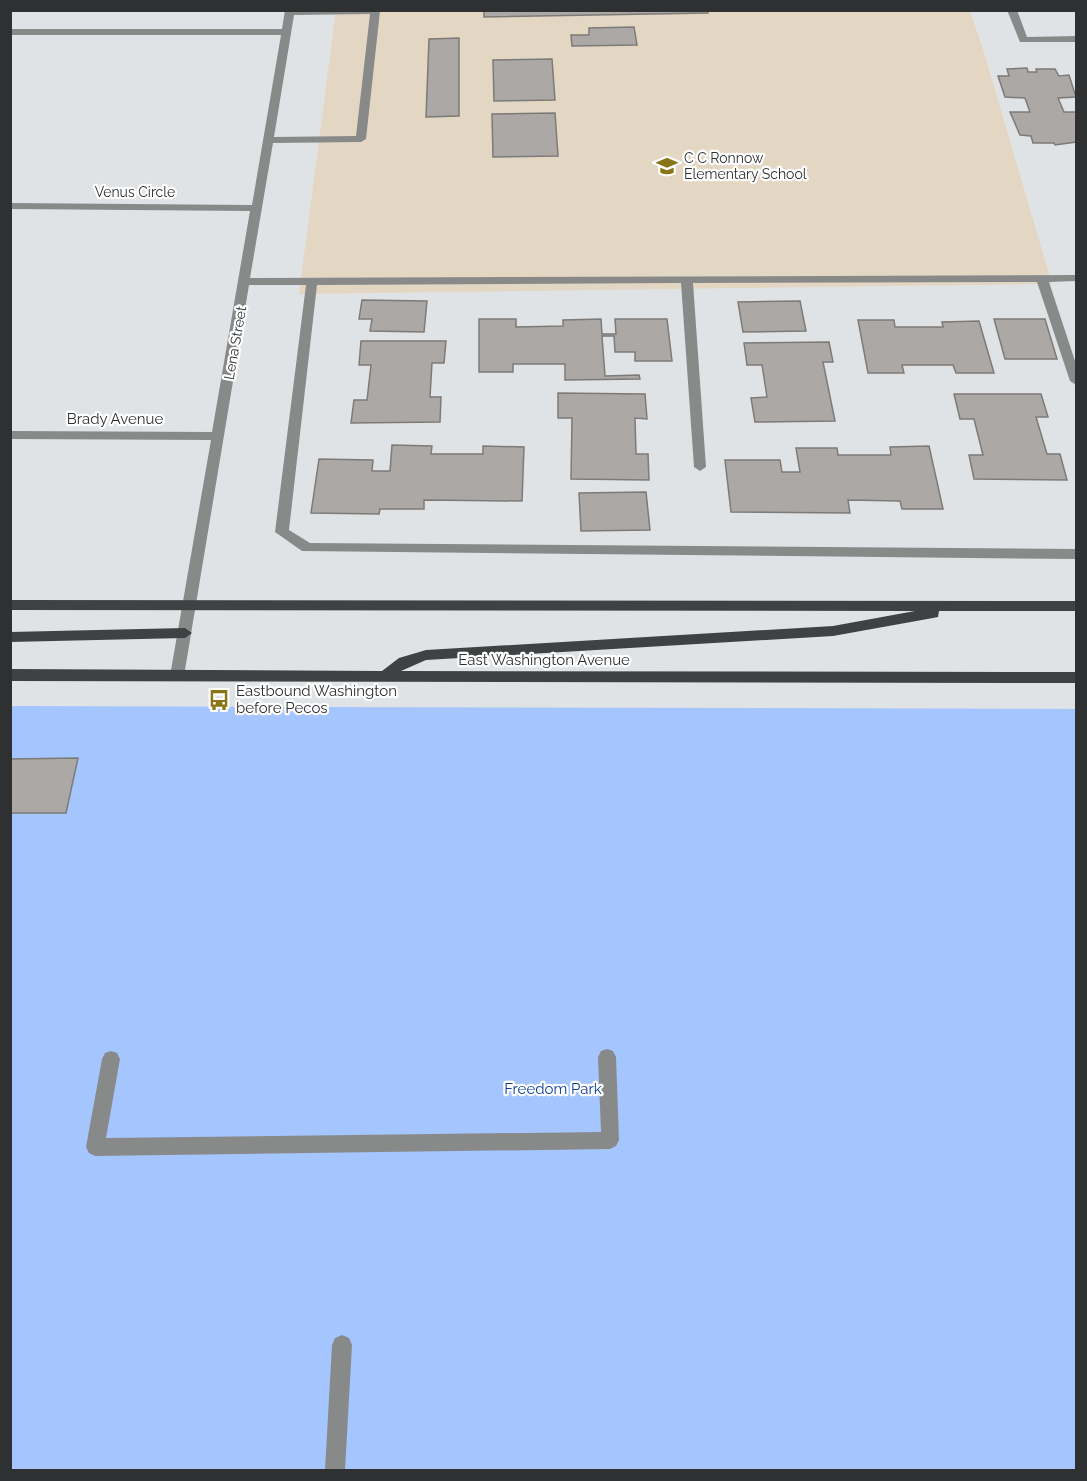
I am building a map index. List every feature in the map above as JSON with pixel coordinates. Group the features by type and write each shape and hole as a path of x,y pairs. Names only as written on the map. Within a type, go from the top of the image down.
{"main road":[{"path":"10,605 1077,606"},
{"path":"386,676 399,664 426,655 472,650 833,630 974,606"},
{"path":"10,637 185,633"},
{"name":"East Washington Avenue","path":"10,675 1077,678"}],"street":[{"path":"1012,10 1023,40 1077,39"},
{"path":"269,140 361,139 375,11 290,11"},
{"name":"Lena Street","path":"177,676 246,282 290,11"},
{"path":"10,32 287,32"},
{"name":"Venus Circle","path":"11,206 258,208"},
{"path":"1042,278 1077,381"},
{"path":"246,282 1077,278"},
{"path":"687,280 700,467"},
{"path":"312,282 282,532 307,548 1077,554"},
{"name":"Brady Avenue","path":"10,435 219,436"},
{"path":"111,1059 95,1147 610,1140 607,1057"},
{"path":"335,1470 342,1345"}],"shaded area":[{"name":"C C Ronnow Elementary School","path":"336,10 970,11 1052,284 299,294"}],"green space":[{"name":"Freedom Park","path":"11,706 1076,709 1076,1470 11,1470"}],"building":[{"path":"484,10 707,10 708,13 484,17"},
{"path":"634,27 637,45 572,46 571,35 589,35 589,28"},
{"path":"459,38 459,116 426,117 429,39"},
{"path":"552,59 555,100 494,101 493,60"},
{"path":"1027,68 1028,72 1037,72 1036,69 1055,69 1059,76 1069,75 1076,97 1058,98 1064,112 1076,112 1076,142 1055,145 1054,143 1033,143 1031,136 1020,135 1010,112 1030,112 1025,98 1005,97 998,76 1009,76 1007,69"},
{"path":"555,113 558,156 493,157 492,114"},
{"path":"362,300 427,301 424,332 370,331 372,319 359,319"},
{"path":"800,301 806,331 743,332 738,302"},
{"path":"479,319 516,319 516,327 563,326 563,320 601,319 602,334 616,334 615,319 667,319 672,361 635,361 635,352 615,352 614,336 602,336 605,376 639,375 640,379 565,380 565,364 513,364 513,372 479,372"},
{"path":"994,319 1045,319 1057,359 1005,359"},
{"path":"858,320 894,320 895,327 943,327 942,322 979,321 994,373 956,373 953,365 902,365 904,373 868,373"},
{"path":"361,341 446,341 444,363 432,363 430,397 441,397 440,422 351,423 354,400 367,400 371,365 359,365"},
{"path":"829,342 833,362 823,362 835,421 755,422 751,398 767,397 762,365 747,365 744,343"},
{"path":"558,393 645,394 647,419 635,418 636,454 648,454 649,480 571,479 572,418 558,418"},
{"path":"954,394 1041,394 1048,417 1036,417 1047,454 1060,454 1067,480 974,479 969,455 983,455 974,419 960,419"},
{"path":"392,445 432,446 431,454 483,454 483,446 524,447 522,501 424,500 424,509 380,509 379,514 311,513 319,459 373,460 372,471 390,471"},
{"path":"929,446 943,509 902,509 900,501 848,500 850,513 731,512 725,460 780,460 782,472 800,472 796,448 837,448 838,455 891,455 890,447"},
{"path":"646,492 650,530 581,531 579,493"},
{"path":"78,758 66,813 10,813 10,759"}],"place":[{"name":"C C Ronnow Elementary School","path":"667,166"},
{"name":"Eastbound Washington before Pecos","path":"219,700"}]}
